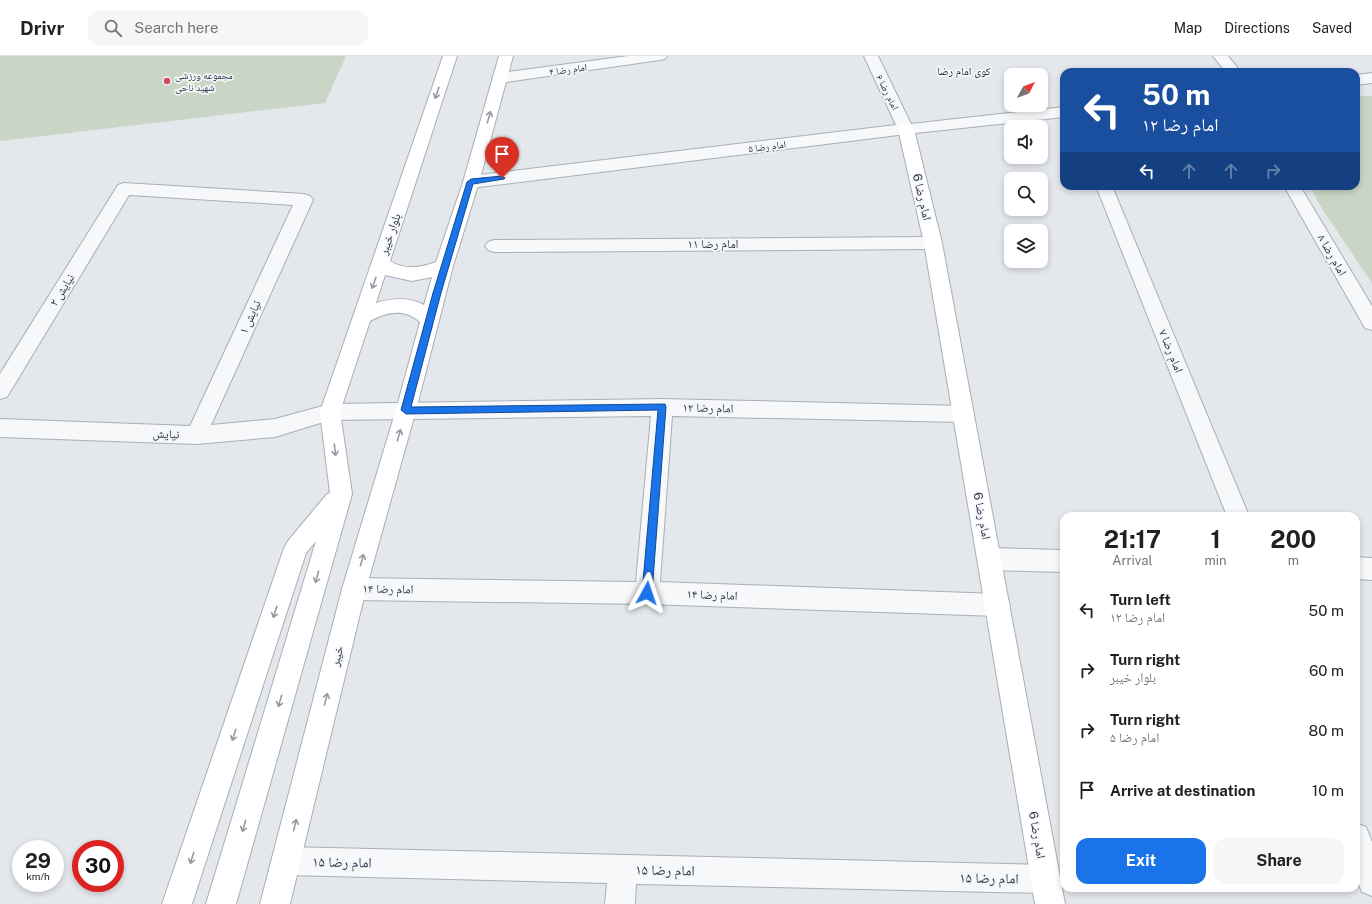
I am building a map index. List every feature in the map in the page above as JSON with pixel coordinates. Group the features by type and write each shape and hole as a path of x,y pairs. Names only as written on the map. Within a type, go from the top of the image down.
{"main road":[{"name":"بلوار خیبر","path":"330,412 450,56"},
{"path":"406,410 429,319 471,182 506,56"},
{"name":"امام رضا 6","path":"906,129 933,243 990,559 1047,892"},
{"path":"380,264 388,269 410,274 434,271 444,266"},
{"path":"362,317 382,307 405,305 423,312 429,319"},
{"name":"خیبر","path":"275,904 354,589 406,410"},
{"path":"221,904 341,494 330,412"},
{"path":"177,904 296,548 341,494"}],"street":[{"name":"امام رضا ۴","path":"500,78 660,56"},
{"name":"امام رضا ۶","path":"871,56 906,129"},
{"path":"1220,56 1230,68"},
{"path":"1360,80 1372,78"},
{"name":"امام رضا ۵","path":"471,182 906,129 1060,112"},
{"name":"نیایش ۲","path":"0,391 124,189 304,200"},
{"name":"امام رضا ۷","path":"1106,190 1236,512"},
{"name":"امام رضا ۸","path":"1294,190 1372,324"},
{"name":"نیایش ۱","path":"196,435 304,200"},
{"name":"امام رضا ۱۱","path":"494,246 933,243"},
{"path":"647,593 662,407"},
{"name":"امام رضا ۱۲","path":"406,410 662,407 963,414"},
{"name":"نیایش","path":"0,428 196,435 275,428 330,412 406,410"},
{"path":"990,559 1060,561"},
{"path":"1360,568 1372,569"},
{"name":"امام رضا ۱۴","path":"354,589 647,593 998,605"},
{"path":"1360,848 1372,882"},
{"name":"امام رضا ۱۵","path":"286,861 622,869 1047,892"},
{"path":"620,904 622,869"}],"green space":[{"name":"مجموعه ورزشی شهید ناحی","path":"0,56 346,56 325,103 0,141"},
{"path":"1360,96 1372,96 1372,283 1319,204 1312,190 1360,190"}],"place":[{"name":"مجموعه ورزشی شهید ناحی","path":"167,81"}],"district":[{"name":"کوی امام رضا","path":"964,71"}],"route":[{"path":"502,178 471,182 450,246 429,319 406,410 662,407 647,593"}]}
